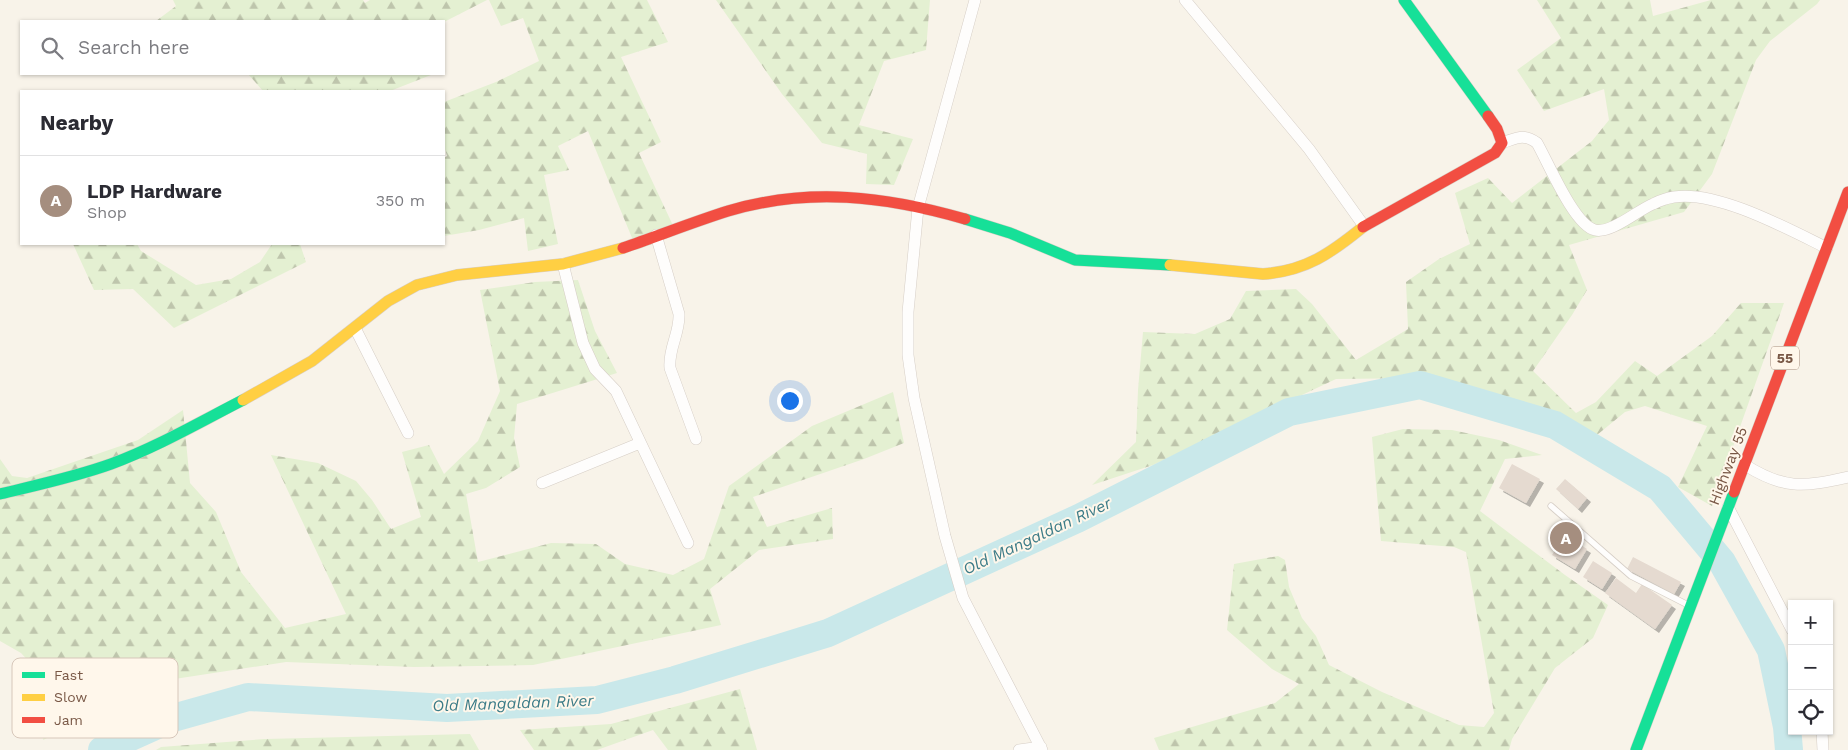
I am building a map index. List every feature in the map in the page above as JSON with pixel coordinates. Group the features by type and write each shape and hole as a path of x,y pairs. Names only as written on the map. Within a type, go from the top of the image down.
{"main road":[{"path":"0,494 72,477 111,464 175,436 270,386 311,361 400,293 425,283 458,275 563,264 611,251 728,211 768,202 800,197 835,196 863,198 918,208 1001,230 1075,260 1091,262 1178,265 1263,274 1277,273 1315,261 1334,251 1364,226 1495,153 1502,143 1497,129 1404,0"},
{"name":"Highway 55","path":"1636,750 1848,192"}],"street":[{"path":"975,0 918,208 908,312 908,355 914,398 945,536 963,598 1041,749 1019,750"},
{"path":"1185,0 1309,149 1364,226"},
{"path":"1502,143 1521,136 1530,138 1537,143 1574,213 1584,225 1596,230 1607,229 1618,224 1653,203 1674,197 1695,196 1714,199 1776,224 1827,248"},
{"path":"656,235 679,314 679,324 669,359 670,368 696,439"},
{"path":"563,264 583,343 588,355 595,369 616,391 688,543"},
{"path":"355,328 408,433"},
{"path":"542,483 640,443"},
{"path":"1745,465 1764,477 1780,483 1798,485 1818,484 1848,477"},
{"path":"1728,507 1788,622"},
{"path":"1822,735 1823,750"}],"lane":[{"path":"1551,506 1631,576 1691,606"}],"green space":[{"path":"173,0 363,0 365,3 370,0 487,0 445,21 157,20 176,6"},
{"path":"489,0 647,0 668,42 621,57 661,142 639,153 677,234 637,250 588,131 558,146 569,170 544,175 558,244 528,251 524,218 479,230 445,236 445,157 447,156 445,149 445,102 496,82 539,61 523,18 501,26"},
{"path":"716,0 930,0 926,50 884,61 859,125 913,139 894,185 866,184 867,154 822,143 782,94"},
{"path":"1537,0 1650,0 1653,16 1711,0 1820,0 1770,41 1756,60 1712,174 1684,212 1569,245 1587,290 1533,371 1576,413 1596,402 1635,361 1657,376 1712,336 1741,303 1784,303 1712,506 1678,487 1707,426 1645,406 1625,412 1597,435 1530,407 1426,378 1336,379 1153,465 1092,485 1136,442 1143,332 1195,334 1230,319 1246,291 1296,289 1312,304 1356,360 1408,329 1406,282 1439,259 1470,244 1455,193 1488,178 1512,203 1592,141 1609,120 1604,89 1544,111 1517,70 1561,38"},
{"path":"249,75 431,75 393,90 262,90"},
{"path":"73,245 138,245 141,251 196,285 231,279 260,262 271,245 300,245 306,262 174,328 133,289 94,290"},
{"path":"578,280 595,331 617,373 517,404 514,438 520,467 486,488 466,494 478,562 551,543 596,544 625,564 673,575 704,559 729,486 812,426 893,392 904,443 864,459 753,497 767,527 832,508 833,539 759,550 710,589 721,625 533,665 414,667 286,662 178,678 178,658 26,658 21,653 0,641 0,459 12,476 27,478 138,440 183,410 190,483 216,512 241,572 285,628 346,614 271,455 318,463 356,481 372,500 391,529 421,517 402,452 429,445 444,474 478,441 500,391 480,290 535,282"},
{"path":"1403,429 1452,430 1499,440 1542,455 1505,459 1480,511 1608,605 1593,638 1555,668 1512,739 1509,750 1159,750 1154,738 1275,703 1299,684 1272,669 1227,630 1234,564 1278,556 1285,560 1289,587 1302,618 1316,636 1329,665 1382,692 1459,725 1484,727 1494,713 1466,552 1454,547 1381,541 1372,437"},
{"path":"740,689 757,750 668,750 653,730 597,750 534,750 520,730 611,724"},
{"path":"470,734 479,750 156,750 161,747 265,739"}],"building":[{"path":"1512,464 1540,479 1526,503 1499,488"},
{"path":"1565,479 1587,498 1578,509 1556,489"},
{"path":"1565,535 1587,549 1575,569 1552,555"},
{"path":"1633,557 1681,582 1674,594 1627,569"},
{"path":"1593,561 1612,573 1602,589 1583,577"},
{"path":"1616,578 1636,593 1642,584 1672,605 1655,629 1605,593"}],"waterway":[{"name":"Old Mangaldan River","path":"178,717 248,697 447,708 597,700 675,680 828,633 1079,518 1289,412 1420,385 1555,425 1660,488 1722,562 1771,650 1787,727 1789,750"},
{"name":"Old Mangaldan River","path":"102,750 129,738"}],"traffic: fast":[{"path":"1404,0 1488,116"},
{"path":"965,219 1010,233 1075,260 1170,265"},
{"path":"0,494 70,477 111,464 162,442 243,400"},
{"path":"1636,750 1734,492"}],"traffic: slow":[{"path":"1170,265 1263,274 1278,272 1305,265 1329,253 1363,227"},
{"path":"243,400 312,361 388,301 417,285 457,275 563,264 623,248"}],"traffic: jam":[{"path":"1363,227 1495,153 1502,143 1497,129 1488,116"},
{"path":"1734,492 1848,192"},
{"path":"623,248 728,211 788,199 847,197 876,200 935,211 965,219"}],"place":[{"name":"LDP Hardware","path":"1566,538"}]}
